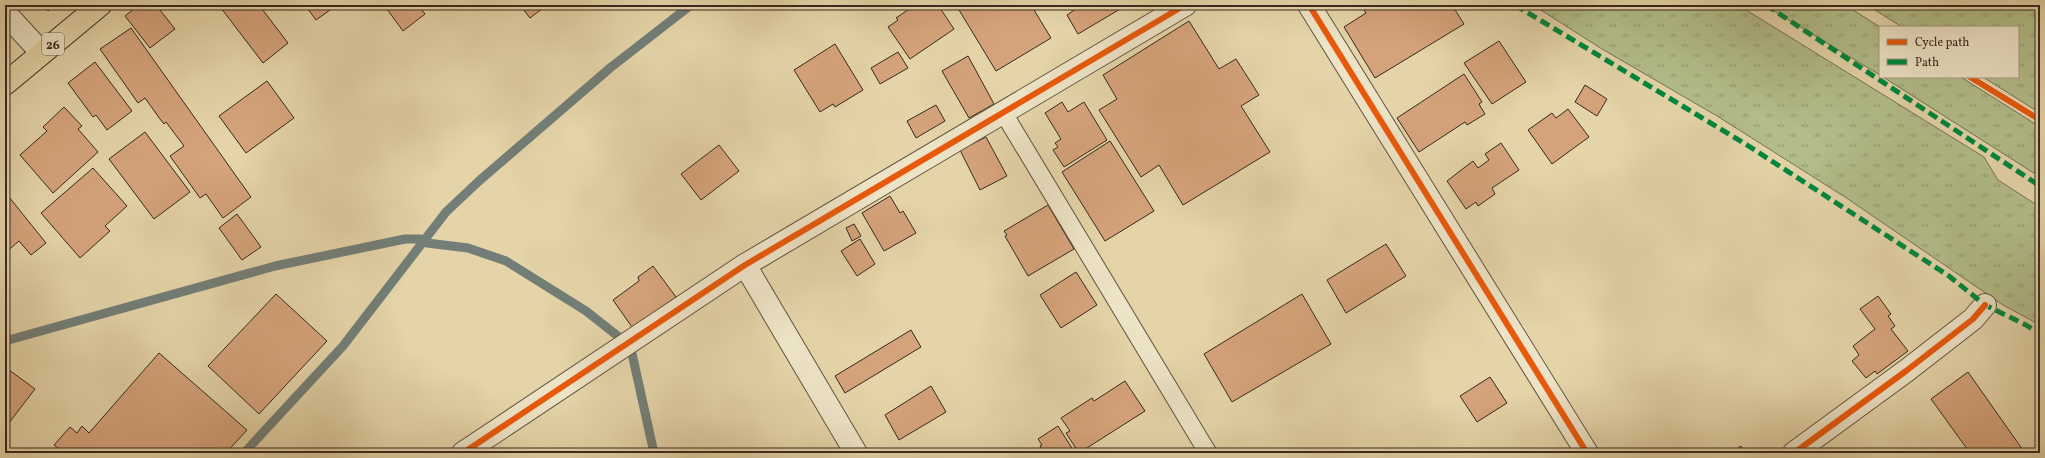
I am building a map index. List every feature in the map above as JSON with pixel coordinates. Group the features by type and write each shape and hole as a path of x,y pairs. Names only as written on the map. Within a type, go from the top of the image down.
{"main road":[{"name":"26","path":"5,84 100,5"}],"street":[{"path":"463,453 745,265 1185,5"},
{"path":"1309,5 1588,453"},
{"path":"5,13 42,53"},
{"path":"745,265 856,453"},
{"path":"1794,453 1912,367 1973,319 1985,305"}],"lane":[{"path":"1003,112 1208,453"}],"green space":[{"path":"1533,5 1738,5 1984,157 1998,180 2040,207 2040,325 2003,305 1845,197 1717,116 1602,49"},
{"path":"1764,5 1845,5 1879,26 1879,74"},
{"path":"1867,5 2040,5 2040,113 1985,78 2019,78 2019,26 1900,26"},
{"path":"1885,78 1963,78 2040,127 2040,177"}],"building":[{"path":"43,5 55,5 48,11"},
{"path":"139,5 156,5 175,29 150,48 125,16"},
{"path":"225,5 259,5 288,43 263,63 221,8"},
{"path":"305,5 337,5 316,20"},
{"path":"384,5 418,5 425,14 403,31"},
{"path":"520,5 547,5 530,18"},
{"path":"915,5 938,5 954,29 910,59 888,27 898,20 896,18"},
{"path":"956,5 1031,5 1051,38 996,71"},
{"path":"1073,5 1127,5 1078,34 1067,15 1076,9"},
{"path":"1361,5 1452,5 1464,24 1375,78 1344,27 1366,13"},
{"path":"1189,21 1219,69 1236,59 1259,95 1241,106 1270,152 1183,205 1159,165 1141,177 1099,110 1117,99 1103,75"},
{"path":"131,28 251,197 223,218 206,194 200,198 170,156 184,146 166,122 164,124 145,98 138,103 100,49"},
{"path":"1499,41 1526,82 1492,104 1464,63"},
{"path":"5,44 10,49 5,53"},
{"path":"835,44 863,90 835,107 833,104 820,112 794,70"},
{"path":"898,52 908,68 880,84 871,68"},
{"path":"968,56 994,104 969,118 942,71"},
{"path":"95,62 132,111 107,130 96,115 93,117 68,83"},
{"path":"1464,74 1482,102 1479,104 1485,114 1467,125 1465,122 1419,152 1397,118"},
{"path":"267,81 294,118 246,153 219,116"},
{"path":"1585,85 1607,99 1597,116 1575,102"},
{"path":"1062,102 1068,112 1084,102 1107,140 1064,167 1053,150 1058,147 1055,143 1061,139 1045,113"},
{"path":"936,105 945,121 916,138 907,121"},
{"path":"64,107 82,126 78,129 98,152 53,193 20,155 47,131 43,127"},
{"path":"1568,109 1589,137 1552,164 1528,130 1552,113 1556,118"},
{"path":"145,132 190,192 154,219 109,159"},
{"path":"986,137 1007,176 980,190 960,150"},
{"path":"1110,141 1154,211 1105,241 1062,172"},
{"path":"1501,143 1519,170 1492,188 1495,194 1478,206 1476,202 1466,209 1447,181 1473,161 1478,168 1489,160 1485,154"},
{"path":"719,145 739,171 701,200 681,174"},
{"path":"93,168 127,206 105,226 110,231 80,258 41,213"},
{"path":"5,192 46,243 31,255 19,241 5,253"},
{"path":"890,196 900,213 903,211 916,233 884,251 862,213"},
{"path":"1048,205 1074,249 1028,276 1005,236 1007,235 1004,231"},
{"path":"237,214 261,247 242,260 219,228"},
{"path":"854,224 861,236 852,241 846,228"},
{"path":"860,239 875,264 857,276 841,251"},
{"path":"1386,244 1406,276 1346,313 1327,280"},
{"path":"653,266 676,297 634,330 613,300 639,281 638,277"},
{"path":"1076,272 1097,305 1061,328 1040,295"},
{"path":"276,294 327,341 259,414 208,366"},
{"path":"1302,294 1331,344 1232,402 1204,354"},
{"path":"1878,296 1891,314 1888,316 1895,326 1891,329 1908,351 1877,374 1875,371 1866,378 1852,361 1859,355 1853,346 1875,329 1860,309"},
{"path":"911,330 921,347 845,393 835,376"},
{"path":"159,353 247,430 226,453 58,453 60,450 54,445 70,427 77,433 82,426 89,433"},
{"path":"5,367 35,389 5,428"},
{"path":"1968,372 2025,453 1970,453 1931,399"},
{"path":"1490,377 1507,403 1477,422 1460,396"},
{"path":"1125,381 1145,411 1079,453 1066,433 1070,431 1061,418 1092,398 1094,401"},
{"path":"931,386 946,412 899,440 885,415"},
{"path":"1058,426 1075,453 1044,453 1040,446 1042,445 1038,439"},
{"path":"1741,446 1746,453 1731,453"}],"waterway":[{"path":"244,453 343,346 446,212 479,181 610,68 691,5"},
{"path":"5,341 275,266 405,239 421,239 427,243 468,248 506,261 586,311 619,337"},
{"path":"631,349 654,453"}],"marked path":[{"path":"1515,5 1747,145 1949,276 1985,305 2026,325 2040,334"},
{"path":"1766,5 2040,186"}],"cycle path":[{"path":"463,453 745,265 1185,5"},
{"path":"1309,5 1587,453"},
{"path":"1972,78 2040,120"},
{"path":"1794,453 1906,371 1973,319 1985,305"}]}
